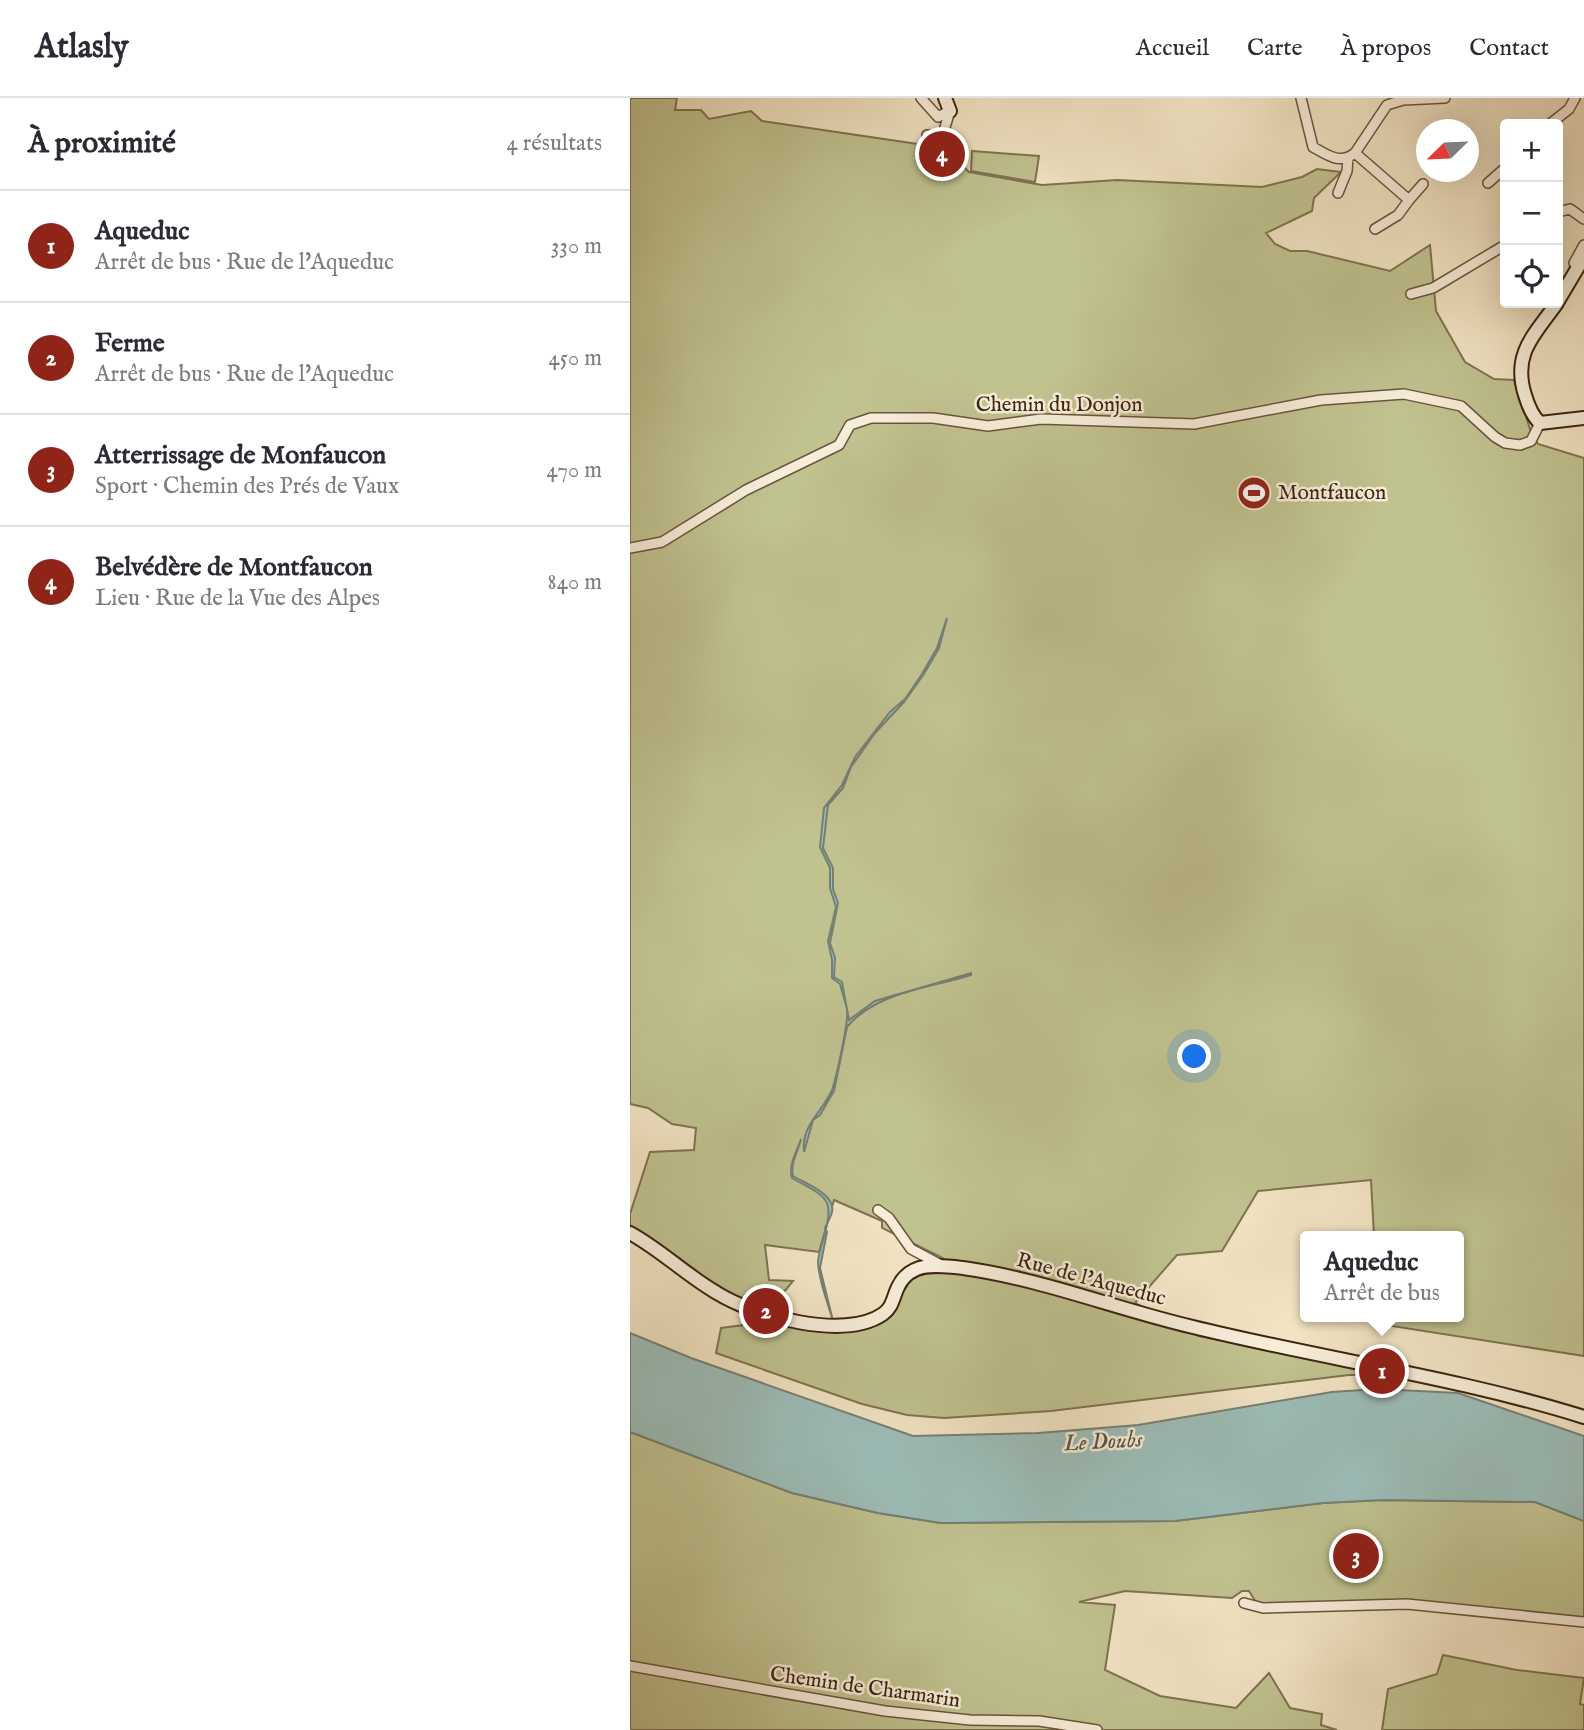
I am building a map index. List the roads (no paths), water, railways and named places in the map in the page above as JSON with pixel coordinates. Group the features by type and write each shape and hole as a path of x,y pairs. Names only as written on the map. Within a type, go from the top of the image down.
{"street":[{"path":"921,98 938,117 947,104"},
{"path":"1301,98 1313,147 1333,159 1351,155"},
{"path":"1338,192 1351,155 1387,105 1403,100 1445,98"},
{"path":"1556,119 1569,109 1575,98"},
{"path":"928,135 942,137 947,104"},
{"path":"1351,155 1409,200"},
{"path":"1488,183 1500,172"},
{"path":"1375,229 1398,215 1423,184"},
{"path":"1563,211 1570,209 1580,213 1584,219"},
{"path":"1563,282 1584,246"},
{"path":"1411,294 1444,282 1500,248"},
{"path":"1563,292 1584,257"},
{"path":"1553,308 1520,359 1519,377 1528,405 1540,423 1584,418"},
{"name":"Chemin du Donjon","path":"630,548 662,542 746,490 820,456 839,445 850,425 862,419 933,418 988,426 1041,419 1194,424 1262,409 1383,394 1431,397 1461,406 1505,443 1520,445 1531,441 1540,423"},
{"path":"878,1210 889,1218 911,1249 942,1265"},
{"name":"Rue de l'Aqueduc","path":"630,1233 652,1244 717,1294 798,1323 850,1325 872,1320 891,1307 906,1274 917,1268 942,1265 1071,1290 1191,1327 1400,1371 1584,1416"},
{"path":"1244,1603 1263,1608 1407,1604 1584,1622"},
{"name":"Chemin de Charmarin","path":"630,1666 885,1711 971,1720 1039,1721 1097,1730"}],"water":[{"path":"947,618 939,648 924,674 904,702 875,733 851,767 843,788 828,805 823,848 833,868 833,889 838,903 830,943 835,958 834,977 842,982 849,1020 875,1001 971,973 971,975 904,993 859,1015 847,1027 834,1091 820,1115 813,1120 832,1090 847,1016 840,984 832,978 828,941 836,907 830,888 830,868 820,847 824,808 842,785 855,757 890,712 905,699 937,648"},
{"path":"813,1120 804,1152 804,1143"},
{"path":"801,1139 793,1162 793,1176 818,1190 829,1200 832,1212 827,1223 829,1213 825,1199 792,1178 791,1173 792,1163"},
{"path":"826,1229 820,1268 833,1321 818,1263"},
{"name":"Le Doubs","path":"630,1333 691,1358 913,1436 1038,1433 1138,1425 1332,1392 1378,1389 1458,1393 1584,1436 1584,1521 1535,1502 1384,1500 1323,1503 1175,1521 941,1523 878,1513 792,1493 630,1432"}],"place":[{"name":"Belvédère de Montfaucon","path":"942,154"},
{"name":"Montfaucon","path":"1254,493"},
{"name":"Ferme","path":"766,1311"},
{"name":"Aqueduc","path":"1382,1371"},
{"name":"Atterrissage de Monfaucon","path":"1356,1556"}]}
